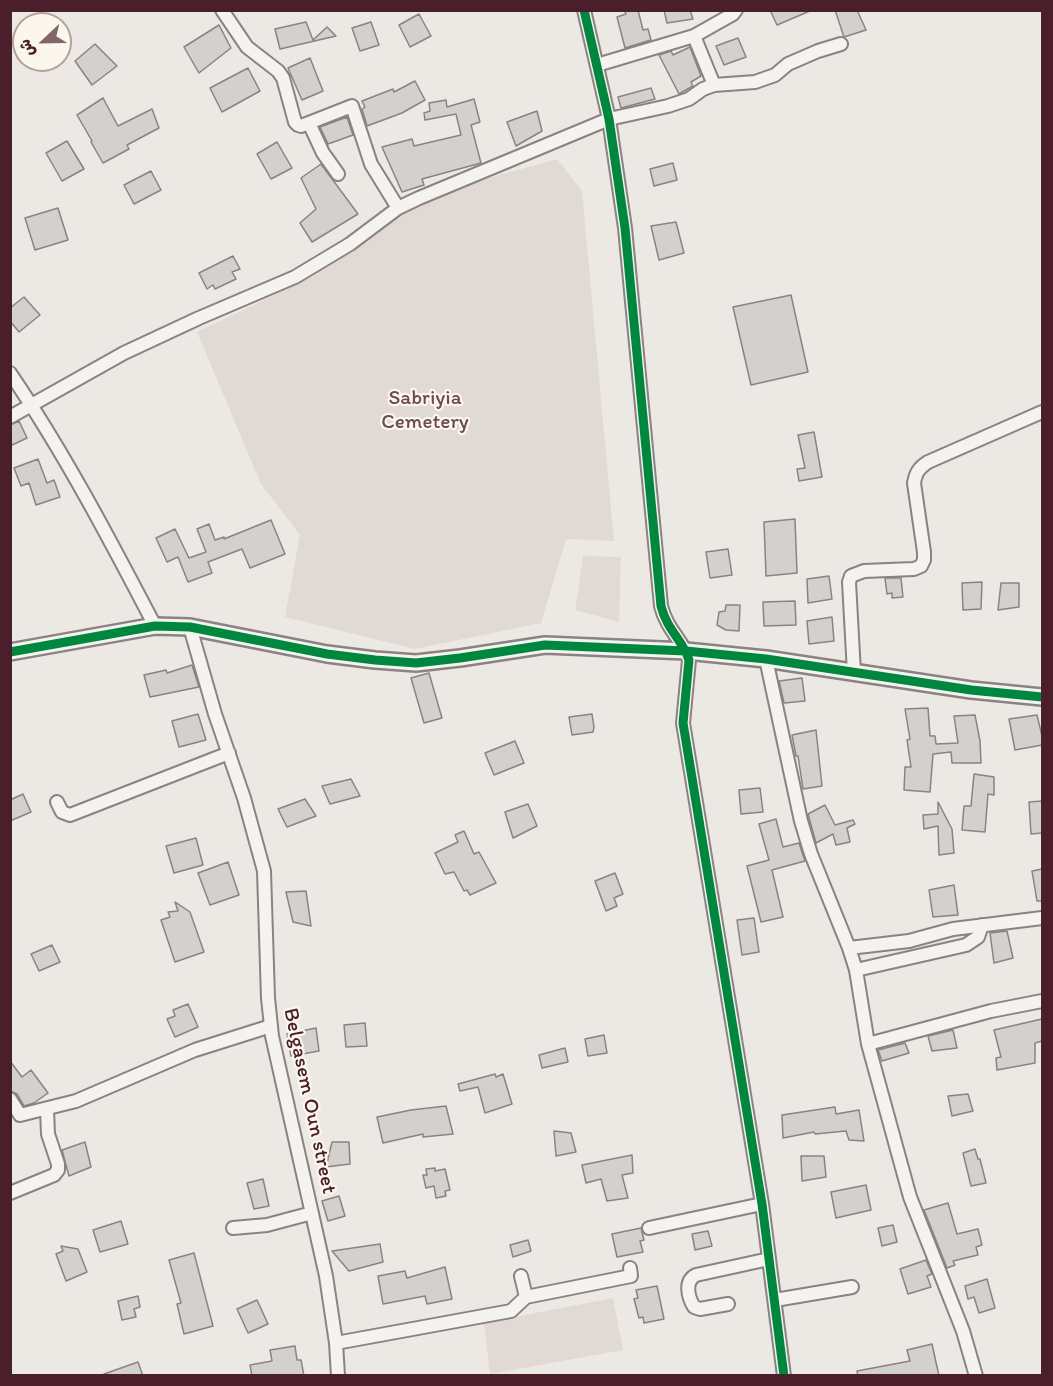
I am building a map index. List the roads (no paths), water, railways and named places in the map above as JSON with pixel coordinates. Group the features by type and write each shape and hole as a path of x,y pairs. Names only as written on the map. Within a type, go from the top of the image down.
{"street":[{"path":"222,10 247,47 273,65 284,78 296,123 301,126 352,106 371,164 398,208"},
{"path":"584,10 609,118 631,282 661,606 664,620 686,651 689,660 683,723 762,1204 784,1376"},
{"path":"597,65 694,36 733,14 736,10"},
{"path":"694,36 714,85"},
{"path":"10,417 124,353 295,277 350,244 398,208 609,118 668,106 689,99 703,89 714,85 755,82 775,75 788,64 841,44"},
{"path":"309,123 323,153 338,174"},
{"path":"10,373 32,405 105,531 155,626"},
{"path":"854,674 849,582 851,576 864,571 914,569 921,566 924,552 914,483 920,467 1042,412"},
{"path":"10,652 155,626 190,627 327,654 375,660 416,663 545,645 686,651 766,659 854,674 1042,697"},
{"name":"Belgasem Oun street","path":"190,627 264,871 271,1026 326,1276 336,1343 338,1376"},
{"path":"766,659 801,821 811,854 856,970 868,1044 910,1197 963,1331 976,1376"},
{"path":"57,802 62,812 70,815 229,753"},
{"path":"849,948 909,941 953,929 1042,918"},
{"path":"856,970 966,945 978,937 982,925"},
{"path":"868,1044 991,1011 1042,1002"},
{"path":"10,1099 20,1115 47,1110 76,1101 195,1050 271,1026"},
{"path":"10,1193 54,1175 58,1170 48,1134 47,1110"},
{"path":"649,1228 762,1204"},
{"path":"233,1228 267,1225 312,1213"},
{"path":"728,1304 700,1309 694,1307 688,1285 690,1278 769,1259"},
{"path":"336,1343 511,1311 526,1297 631,1276 630,1268"},
{"path":"521,1275 526,1297"},
{"path":"775,1300 852,1287"}],"park label":[{"name":"Sabriyia Cemetery","path":"425,411"}]}
